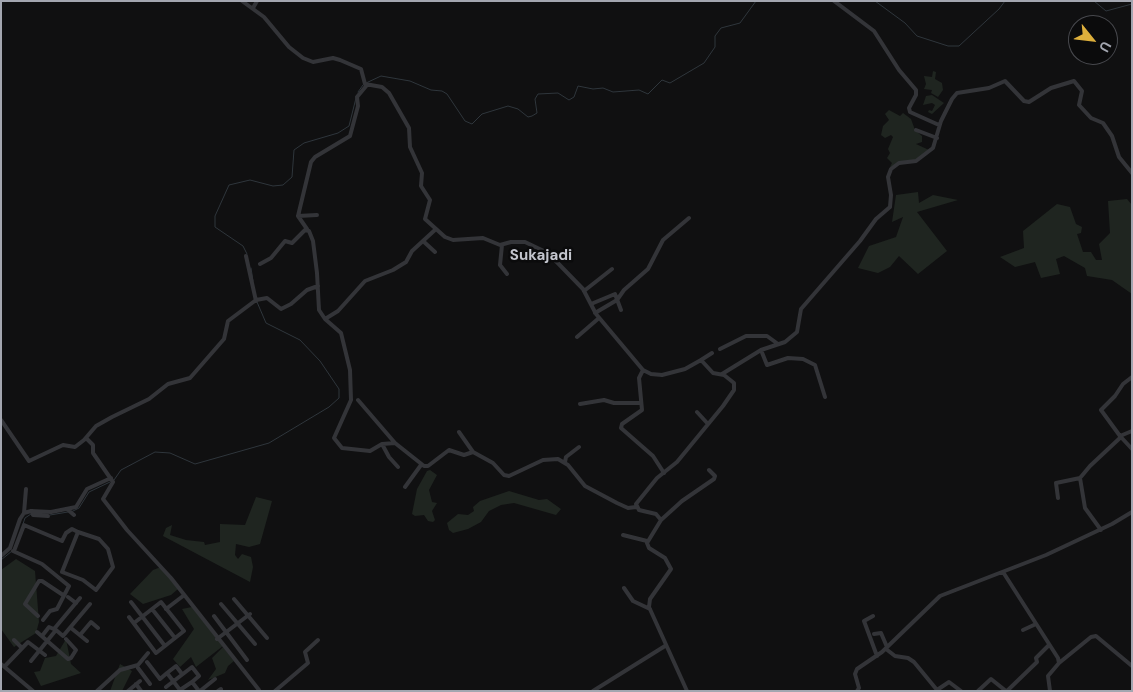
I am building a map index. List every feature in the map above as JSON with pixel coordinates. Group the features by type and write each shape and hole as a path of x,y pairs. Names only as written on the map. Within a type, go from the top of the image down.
{"street":[{"path":"242,1 267,20 289,47 303,58 313,62 336,59 360,69 366,84"},
{"path":"253,8 257,1"},
{"path":"834,1 874,31 899,70 916,90 916,95 909,108 910,112 939,126"},
{"path":"722,374 761,350 785,342 797,332 801,309 860,242 876,219 888,210 891,200 888,182 891,169 899,163 913,162 921,158 933,148 939,126 952,99 960,92 989,88 1005,81 1024,101 1028,102 1051,88 1074,81 1082,91 1078,105 1092,118 1103,123 1112,136 1119,157 1132,173"},
{"path":"366,84 357,97 358,106 350,136 312,160 298,216 313,241 318,304 325,319 341,333 347,349 352,380 349,407 334,436 335,442 344,449 362,451 370,451 382,444 394,443"},
{"path":"366,84 385,89 402,113 409,128 410,147 422,173 421,186 430,200 425,219 436,229 453,240 483,238 502,245 511,242 525,242 548,253 584,291 599,318 643,370 652,374 662,375 685,369 712,353"},
{"path":"916,130 937,138"},
{"path":"298,216 317,215"},
{"path":"596,313 617,300 624,290 648,269 666,236 689,218"},
{"path":"260,264 270,258 285,241 292,243 307,229"},
{"path":"325,319 338,311 365,281 393,270 406,262 410,254 436,229"},
{"path":"423,241 435,252"},
{"path":"502,245 500,265 506,274"},
{"path":"246,256 257,300"},
{"path":"584,291 612,269"},
{"path":"1,420 29,461 63,445 75,447 96,426 149,399 168,384 190,378 224,340 228,321 257,300 267,298 281,309 291,304 308,290 318,286"},
{"path":"592,304 613,294 616,295 621,310"},
{"path":"577,336 599,318"},
{"path":"720,349 746,336 768,336 778,344"},
{"path":"761,350 767,365 788,358 803,359 815,365 825,396"},
{"path":"636,507 643,494 678,462 735,388 730,378 722,374 713,373 701,360"},
{"path":"643,370 639,378 641,411 622,424 621,428 652,456 664,473"},
{"path":"1132,377 1122,384 1115,396 1101,410 1111,427 1132,450"},
{"path":"358,400 394,443 420,465 428,466 449,450 464,456 473,452"},
{"path":"580,404 604,400 614,403 641,403"},
{"path":"696,412 708,424"},
{"path":"1058,498 1056,483 1080,478 1121,437 1132,431"},
{"path":"460,432 473,452 493,463 504,475 509,476 543,460 564,462 585,486 617,504 628,508 636,507 656,514 661,520"},
{"path":"86,438 93,445 93,453 112,480"},
{"path":"382,444 389,457 398,467"},
{"path":"564,462 566,457 579,447"},
{"path":"405,487 420,465"},
{"path":"646,541 661,520 715,478 709,470"},
{"path":"1080,478 1085,508 1101,530"},
{"path":"24,513 68,511 77,506 87,489 112,480"},
{"path":"112,480 103,499 259,691"},
{"path":"11,550 20,519 24,513 26,489"},
{"path":"68,511 74,515"},
{"path":"858,690 856,671 886,648 940,596 1003,572 1101,530 1132,512"},
{"path":"32,513 48,516"},
{"path":"1,556 11,550 24,525 62,541 66,533 72,529 99,539 108,549 113,567 96,590 83,580 61,575 78,532"},
{"path":"623,534 646,541 649,548 665,558 671,569 650,599 650,610 687,691"},
{"path":"11,550 42,564 70,587 63,595 57,609 50,612 43,620"},
{"path":"1003,572 1057,656 1058,663"},
{"path":"38,616 26,604 39,581 42,581 63,595"},
{"path":"624,588 633,600 650,610"},
{"path":"166,609 183,596"},
{"path":"68,597 76,603"},
{"path":"31,660 80,598"},
{"path":"234,599 267,638"},
{"path":"131,602 165,646"},
{"path":"129,617 156,653 184,631 161,602 134,623"},
{"path":"65,638 90,604"},
{"path":"221,604 254,644"},
{"path":"64,609 68,613"},
{"path":"152,609 175,638"},
{"path":"217,639 248,615"},
{"path":"214,616 247,660"},
{"path":"873,616 864,622 877,656"},
{"path":"80,635 91,622 98,628"},
{"path":"1023,630 1036,624"},
{"path":"37,632 68,659 71,658 76,650 65,638 48,627 42,636"},
{"path":"71,628 87,641"},
{"path":"874,634 881,633 886,648 895,656 908,658 914,662 936,690 949,682 961,691"},
{"path":"1050,691 1049,674 1058,663 1091,637 1096,636 1132,666"},
{"path":"14,640 22,648"},
{"path":"275,691 308,663 305,652 318,640"},
{"path":"32,691 2,665 28,642 44,655"},
{"path":"978,691 990,679 1007,691 1037,662 1036,658 1049,645"},
{"path":"593,691 665,646"},
{"path":"97,691 120,670 138,665 148,653"},
{"path":"147,662 160,679 176,666 182,674"},
{"path":"166,687 173,681 192,666 199,676 180,691 173,681 167,673"},
{"path":"138,668 141,681 140,691"},
{"path":"128,691 153,671"},
{"path":"192,682 199,691 215,679"},
{"path":"141,681 150,684"}],"shaded area":[{"path":"933,71 936,72 935,79 942,83 943,90 938,97 931,93 932,90 924,89 926,84 924,76 932,77"},
{"path":"932,95 944,103 932,114 928,112 929,110 932,111 935,105 932,103 923,105 926,96"},
{"path":"889,110 900,116 903,113 911,119 915,130 922,136 922,142 916,144 929,150 915,161 890,167 892,163 887,158 890,153 888,149 893,137 891,135 885,138 881,135 883,126 889,120 885,114"},
{"path":"918,192 919,203 933,195 958,200 917,212 947,251 918,274 899,256 890,267 878,273 858,268 869,246 896,237 903,217 892,222 896,195"},
{"path":"1127,199 1132,205 1132,294 1112,280 1087,276 1085,268 1064,256 1056,259 1060,274 1041,278 1035,262 1015,267 1000,257 1024,248 1023,231 1057,204 1070,207 1076,224 1082,227 1081,233 1077,234 1083,252 1091,252 1096,260 1102,260 1099,244 1110,233 1108,201"},
{"path":"430,470 437,475 429,490 432,502 437,503 432,511 435,520 433,522 428,521 424,515 415,516 412,514 417,489 427,471"},
{"path":"509,491 539,500 547,499 561,509 556,515 514,503 501,505 489,511 481,522 468,529 453,533 449,530 447,523 458,514 468,515 474,511 473,507 480,501"},
{"path":"256,497 272,501 260,544 249,547 236,544 235,555 238,559 242,554 251,557 253,567 250,582 163,536 166,528 172,525 170,535 186,540 204,542 205,545 220,542 220,524 245,525"},
{"path":"16,559 35,571 39,622 36,633 14,647 1,629 1,570"},
{"path":"161,567 178,589 171,595 143,604 130,594 153,570"},
{"path":"192,607 223,646 196,667 191,657 180,667 173,659 194,629 182,609"},
{"path":"66,639 71,664 81,673 41,686 34,672 40,671 45,658 56,656"},
{"path":"223,647 234,661 228,666 225,673 208,680 216,669 212,658"},
{"path":"120,664 132,671 122,691 110,691"}],"waterway":[{"path":"366,83 381,76 410,81 431,90 442,91 447,94 465,121 472,124 482,114 508,106 518,109 528,117 532,116 537,113 535,99 538,94 558,93 569,100 574,97 578,86 593,89 603,88 613,92 639,90 648,94 662,80 670,83 704,63 715,47 715,36 721,28 740,23 756,1"},
{"path":"816,1 821,1"},
{"path":"875,1 905,23 917,36 948,46 959,46 999,9 1005,1"},
{"path":"1094,1 1106,11 1132,4"},
{"path":"358,92 363,85"},
{"path":"247,254 243,246 215,227 215,216 229,185 250,180 273,186 283,185 292,177 294,150 304,143 338,133 349,126 356,98"},
{"path":"251,268 253,281"},
{"path":"114,480 121,470 155,452 170,453 195,464 269,443 329,407 339,398 339,389 320,361 300,340 266,323 257,302"},
{"path":"71,512 79,508 89,492 110,482"},
{"path":"50,515 68,512"},
{"path":"23,524 25,518 31,514"},
{"path":"1,560 12,551"}],"district":[{"name":"Sukajadi","path":"541,256"}]}
